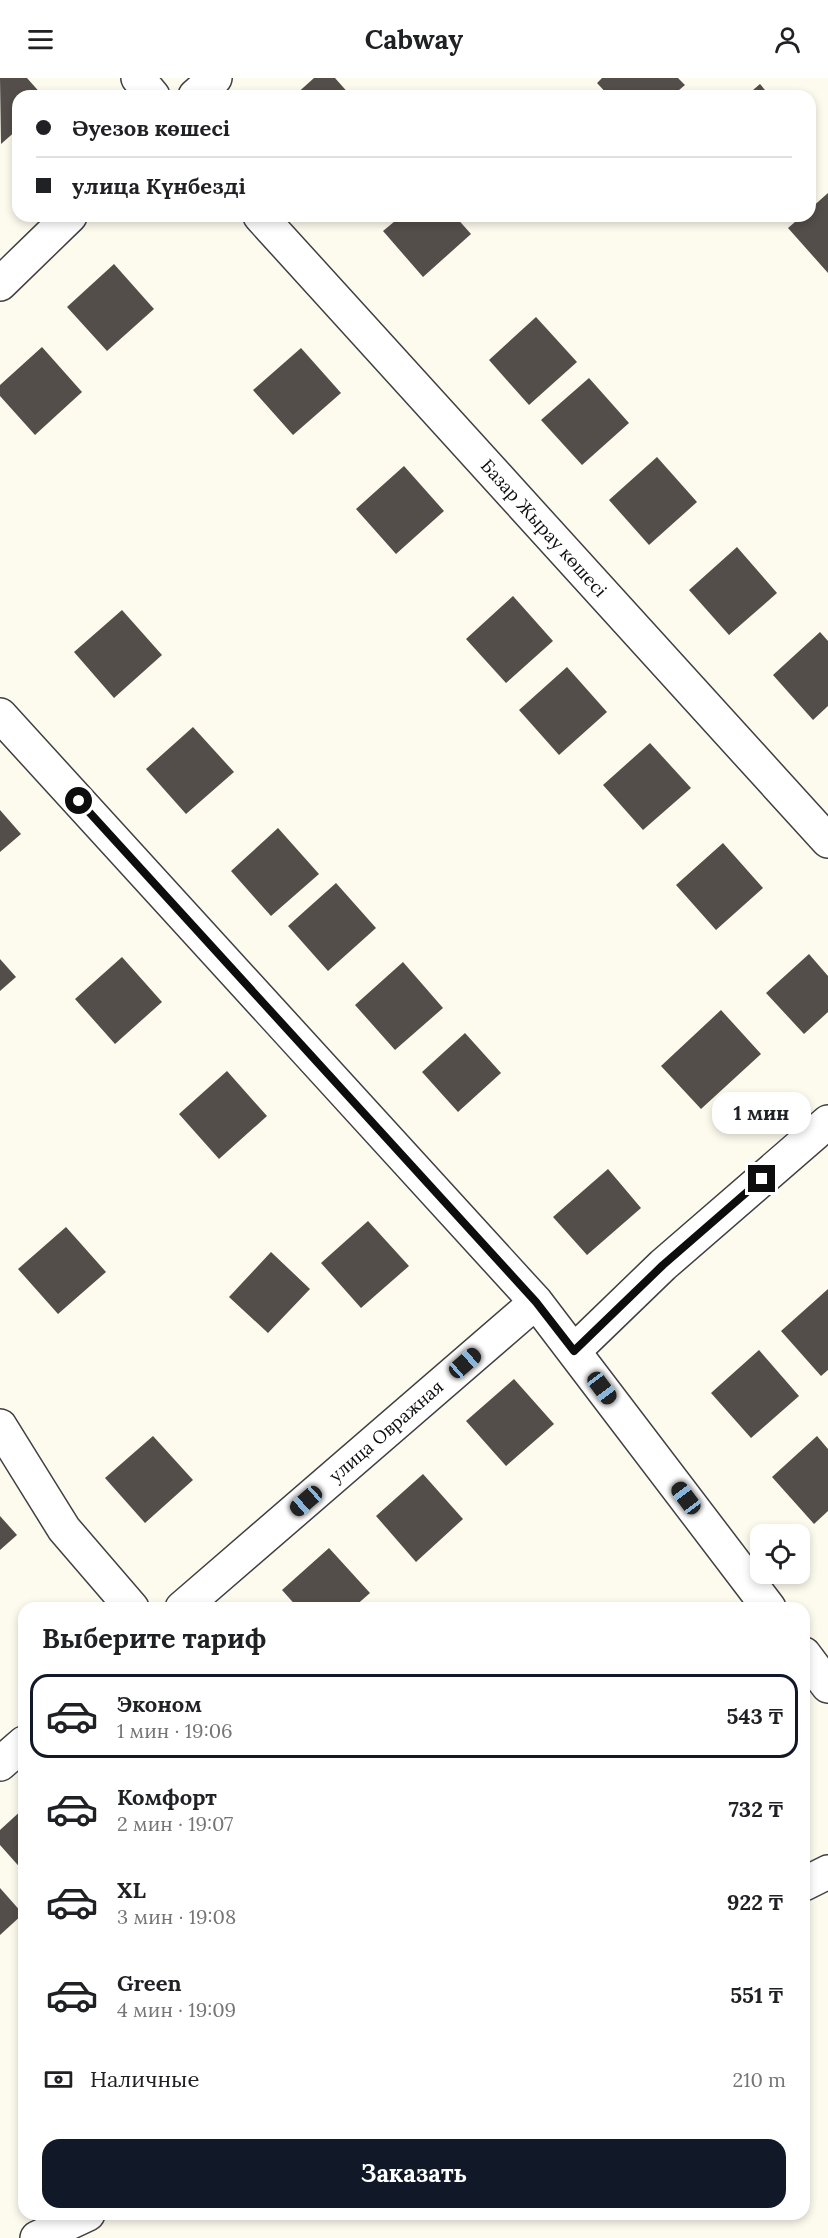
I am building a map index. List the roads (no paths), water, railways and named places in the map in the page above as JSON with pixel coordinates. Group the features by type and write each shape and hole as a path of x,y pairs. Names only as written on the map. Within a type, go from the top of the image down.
{"street":[{"path":"138,78 148,90"},
{"path":"202,90 216,78"},
{"path":"0,284 64,222"},
{"name":"Базар Жырау көшесі","path":"265,222 828,841"},
{"path":"0,715 536,1302 764,1602"},
{"path":"574,1351 663,1265 828,1122"},
{"name":"улица Овражная","path":"189,1602 536,1302"},
{"path":"0,1426 64,1529 127,1602"},
{"path":"810,1662 828,1686"},
{"path":"0,1764 18,1748"},
{"path":"810,1881 828,1872"},
{"path":"37,2238 75,2220"}]}
